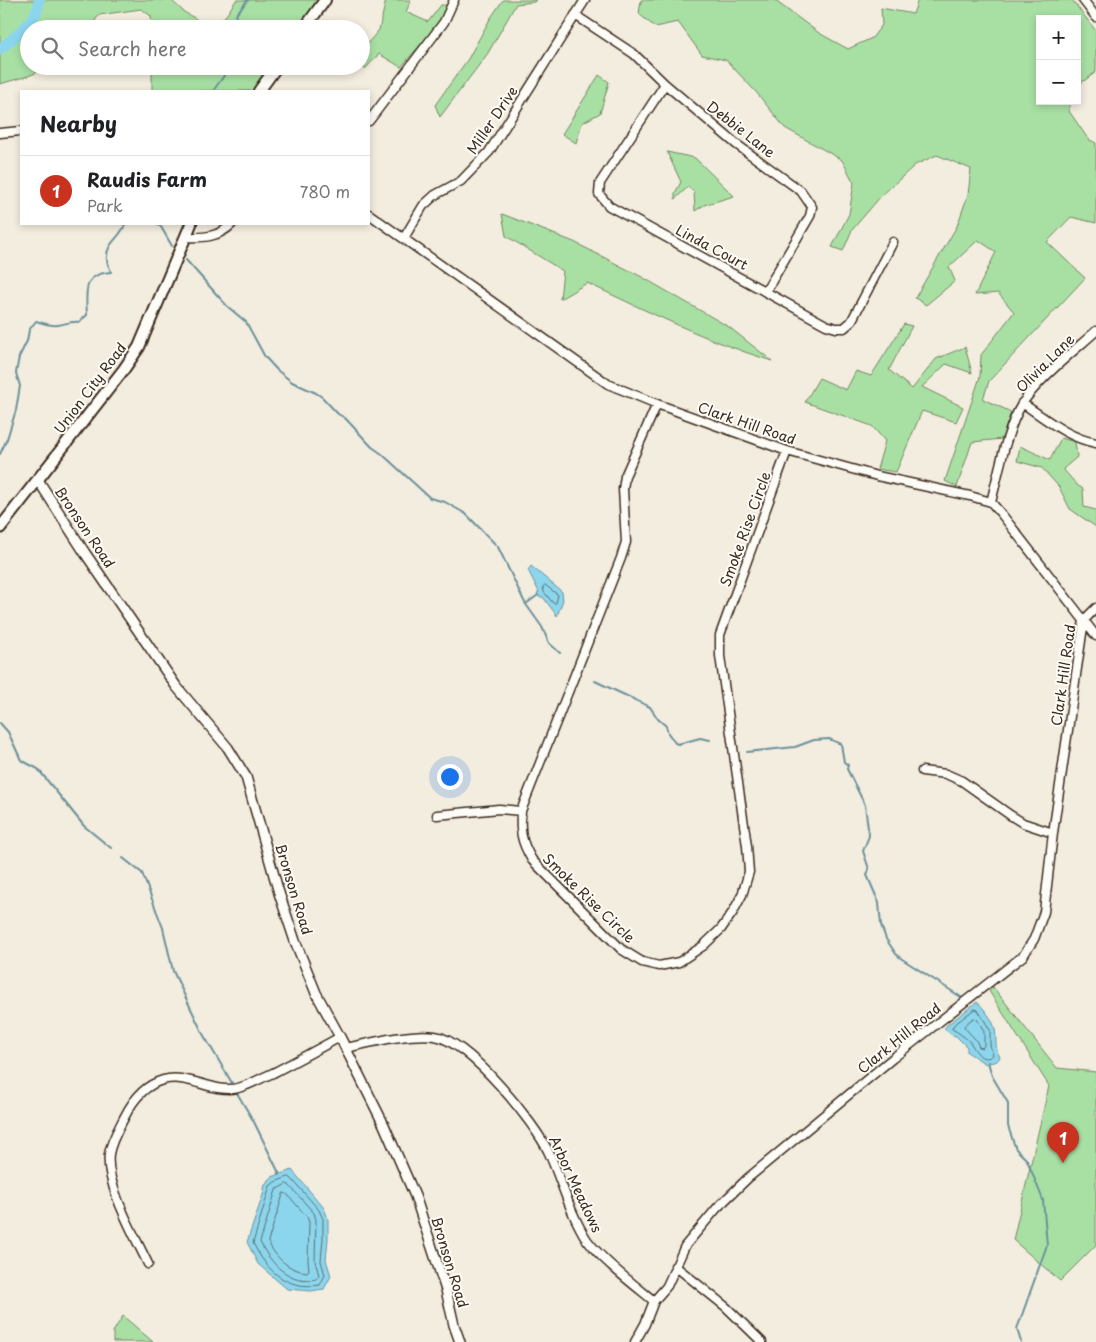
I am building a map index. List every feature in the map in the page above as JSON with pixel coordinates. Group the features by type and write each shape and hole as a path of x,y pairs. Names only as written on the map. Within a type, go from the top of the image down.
{"main road":[{"path":"311,20 325,0"},
{"path":"261,90 271,75"},
{"name":"Union City Road","path":"0,528 124,369 139,347 192,225"}],"street":[{"path":"370,120 444,22 454,0"},
{"name":"Miller Drive","path":"404,238 422,206 435,195 461,181 489,152 585,0"},
{"path":"1083,0 1096,17"},
{"name":"Debbie Lane","path":"576,16 634,54 736,144 801,191 812,207 810,216 766,291"},
{"name":"Linda Court","path":"666,84 600,183 599,194 609,206 826,325 836,328 844,328 851,322 893,242"},
{"path":"0,133 20,131"},
{"name":"Clark Hill Road","path":"370,215 608,384 657,404 787,451 876,476 991,502 1004,516 1084,620 1053,833 1044,912 1034,939 1023,956 893,1058 748,1178 698,1229 685,1246 667,1286 654,1301 645,1324 635,1342"},
{"path":"186,237 206,238 224,231 231,225"},
{"name":"Olivia Lane","path":"991,502 1012,423 1022,403 1037,385 1096,331"},
{"path":"1022,403 1066,433 1083,441 1096,443"},
{"name":"Smoke Rise Circle","path":"657,404 625,476 623,489 626,542 621,558 521,811 520,833 532,860 621,949 642,962 659,966 678,962 704,946 721,929 733,912 742,895 749,872 720,656 720,635 787,451"},
{"name":"Bronson Road","path":"38,480 84,553 176,686 228,748 246,776 279,893 295,941 316,993 384,1125 415,1196 446,1290 460,1342"},
{"path":"1096,608 1084,620 1096,636"},
{"path":"922,771 946,774 962,781 1023,823 1053,833"},
{"path":"438,815 499,809 521,811"},
{"name":"Arbor Meadows","path":"346,1048 404,1038 435,1036 451,1041 465,1052 490,1076 537,1131 588,1241 602,1256 654,1301"},
{"path":"148,1264 112,1182 108,1167 109,1152 116,1134 128,1110 139,1094 162,1080 178,1078 219,1088 235,1088 249,1084 340,1037"},
{"path":"675,1266 726,1307 762,1342"}],"green space":[{"path":"0,0 171,0 184,12 198,20 151,20 151,16 141,9 99,15 95,20 20,20 20,75 31,75 0,84"},
{"path":"236,0 321,0 306,20 221,20"},
{"path":"386,0 411,0 406,12 428,22 441,5 447,5 441,21 401,67 379,54 370,64 370,40 379,30"},
{"path":"503,0 536,0 534,2 516,4 488,53 440,117 435,105 468,59"},
{"path":"641,0 774,0 819,33 848,49 872,38 882,25 881,8 913,14 918,0 1072,0 1096,31 1096,72 1081,83 1081,15 1036,15 1036,105 1070,105 1069,111 1088,139 1096,143 1096,223 1071,217 1047,242 1085,278 989,381 983,399 1011,412 1002,439 972,442 957,487 945,481 980,377 981,355 1014,312 998,293 975,295 996,252 978,240 949,267 955,281 926,305 915,298 957,226 968,195 971,169 937,155 915,165 881,196 852,230 843,251 832,247 849,214 854,183 842,160 785,128 756,92 726,60 702,55 678,22 655,27 639,14"},
{"path":"152,75 266,75 256,90 152,90"},
{"path":"599,75 609,82 600,113 582,123 576,143 562,134"},
{"path":"667,152 695,158 734,196 704,205 695,211 694,192 688,187 675,199 675,193 681,182"},
{"path":"502,214 574,242 642,277 729,327 772,361 701,335 587,283 560,299 563,271 506,236"},
{"path":"904,324 912,326 889,370 912,389 936,359 965,347 972,373 946,364 922,387 963,407 956,422 922,411 896,472 877,469 885,441 872,426 805,402 819,378 846,390 856,371 871,376"},
{"path":"1061,438 1075,442 1077,457 1063,469 1083,489 1084,507 1096,510 1096,527 1070,509 1059,487 1042,468 1017,461 1020,446 1050,460"},
{"path":"993,987 1057,1068 1096,1072 1096,1245 1060,1281 1013,1240 1049,1086 989,991"},
{"path":"123,1316 153,1342 113,1342 113,1332"}],"water":[{"path":"531,566 562,592 563,600 557,616 543,597 539,597 537,593 539,592 528,570"},
{"path":"977,1002 988,1014 994,1026 996,1047 1000,1057 997,1061 986,1064 967,1052 967,1047 956,1036 944,1029"},
{"path":"292,1170 324,1208 328,1219 326,1260 331,1276 324,1289 311,1291 287,1289 258,1264 247,1242 265,1184 272,1177"}],"waterway":[{"path":"32,20 39,0"},
{"path":"235,20 237,13 248,0"},
{"path":"0,49 20,32"},
{"path":"214,90 225,75"},
{"path":"0,454 16,410 20,386 16,373 19,357 27,341 29,330 36,321 49,325 58,325 79,322 87,315 86,299 90,280 102,273 111,272 107,262 108,249 125,225"},
{"path":"158,225 172,246"},
{"path":"186,260 227,306 246,322 265,357 277,370 292,382 322,397 372,447 430,498 445,502 466,514 498,547 525,603 542,627 549,643 560,653"},
{"path":"526,604 538,595"},
{"path":"595,681 650,707 658,719 666,726 668,733 675,743 678,744 700,738 710,740"},
{"path":"0,723 8,732 21,760 38,769 84,826 111,848"},
{"path":"747,752 795,747 814,740 829,739 841,744 844,762 848,765 847,769 865,805 869,836 863,851 869,869 867,875 879,903 881,925 886,939 896,954 902,959 961,997"},
{"path":"123,858 142,873 163,928 173,971 203,1034 232,1083"},
{"path":"988,1062 992,1076 1008,1103 1008,1126 1016,1149 1027,1160 1043,1200 1047,1245 1017,1329 1021,1342"},
{"path":"237,1093 254,1122 280,1175"}],"place":[{"name":"Raudis Farm","path":"1063,1163"}]}
